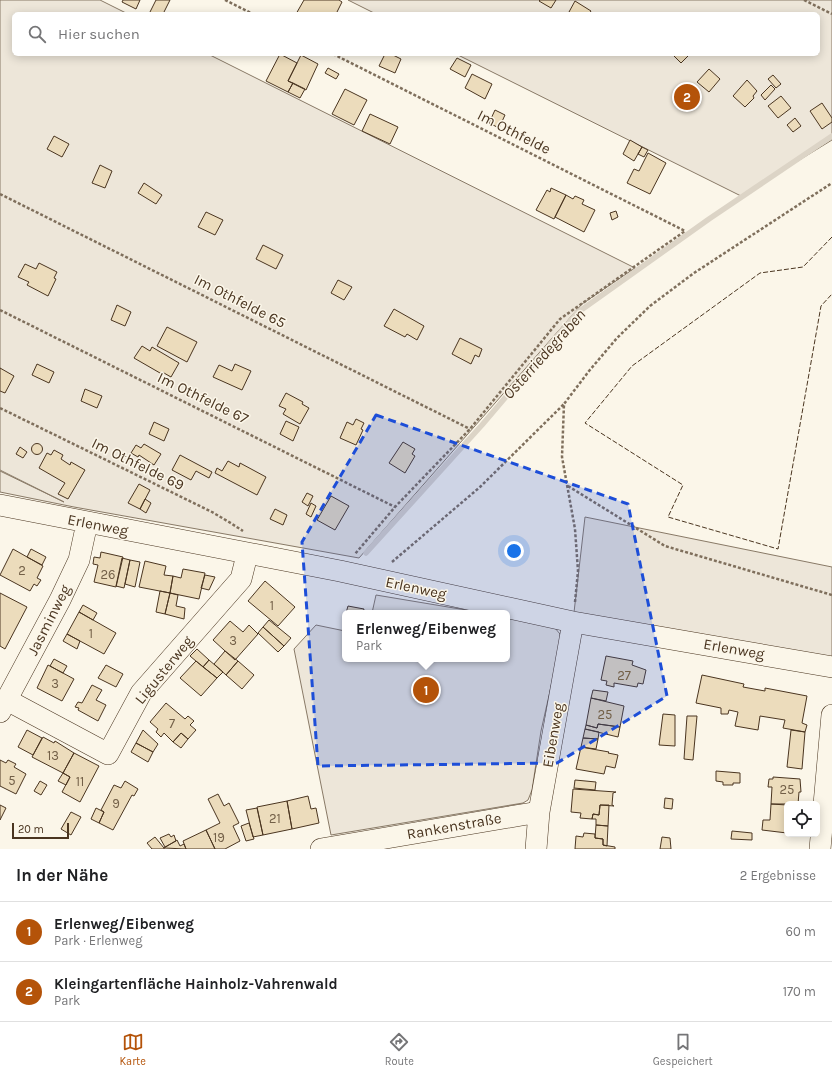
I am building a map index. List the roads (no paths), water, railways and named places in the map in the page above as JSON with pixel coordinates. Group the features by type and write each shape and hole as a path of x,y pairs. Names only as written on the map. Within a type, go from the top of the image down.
{"street":[{"name":"Erlenweg","path":"0,505 340,572 573,622 832,666"},
{"name":"Jasminweg","path":"3,707 60,600 78,560 87,523"},
{"name":"Ligusterweg","path":"3,707 108,754 141,693 241,579 247,554"},
{"name":"Eibenweg","path":"536,849 539,812 573,622"},
{"path":"820,849 832,715"},
{"name":"Rankenstraße","path":"323,849 539,812"}],"waterway":[{"name":"Osterriedegraben","path":"366,553 482,425 577,313 709,219 832,136"}],"place":[{"name":"Kleingartenfläche Hainholz-Vahrenwald","path":"687,97"},
{"name":"Erlenweg/Eibenweg","path":"426,690"}]}
